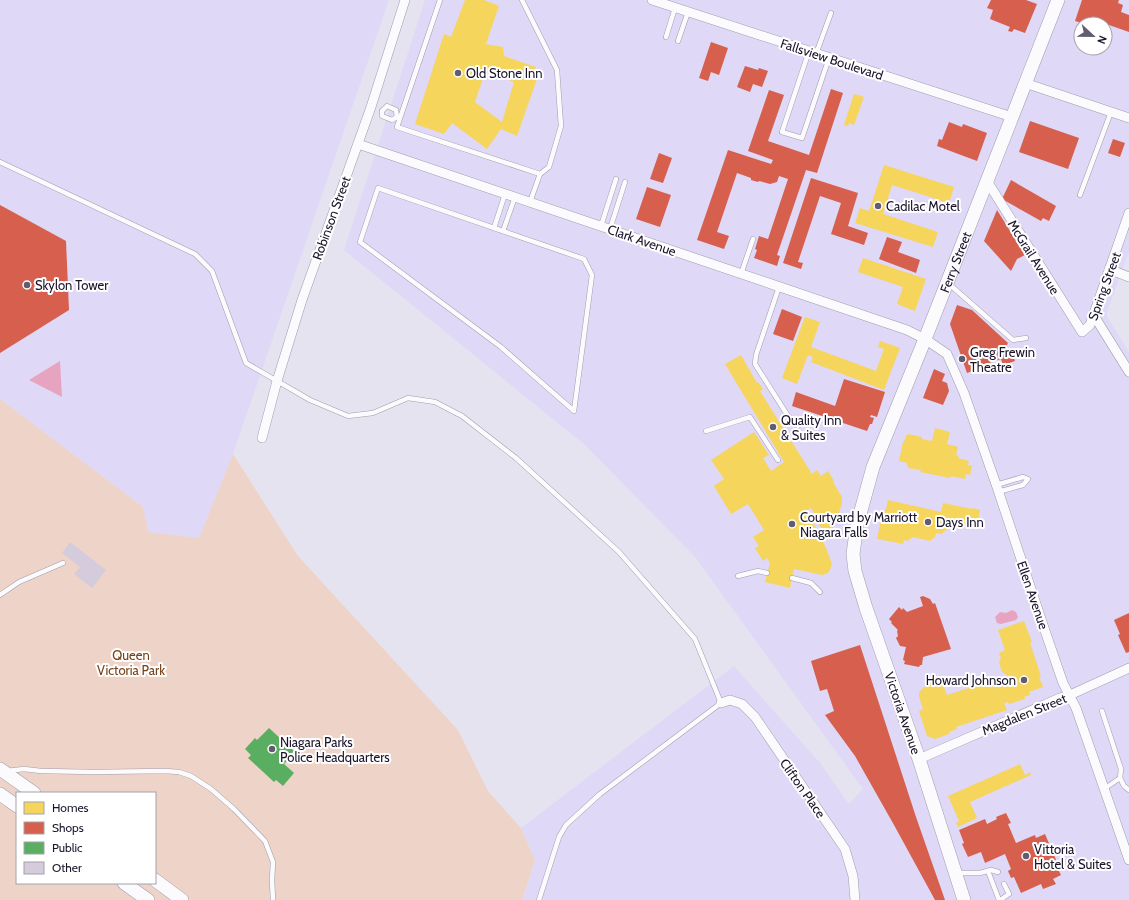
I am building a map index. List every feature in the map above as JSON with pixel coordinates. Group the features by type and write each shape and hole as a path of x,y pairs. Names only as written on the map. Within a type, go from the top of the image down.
{"main road":[{"name":"Ferry Street","path":"857,525 873,467 926,339 1058,0"},
{"name":"Victoria Avenue","path":"857,525 853,554 855,571 866,608 919,759 964,900"},
{"path":"2,770 33,792"},
{"path":"0,794 16,805"},
{"path":"156,881 182,900"},
{"path":"125,884 148,900"}],"street":[{"name":"Robinson Street","path":"262,438 276,381 302,300 371,107 405,0"},
{"name":"Fallsview Boulevard","path":"652,0 1012,117"},
{"path":"1025,83 1129,118"},
{"name":"Clark Avenue","path":"358,144 779,286 907,330 926,339"},
{"name":"McGrail Avenue","path":"987,181 1082,332"},
{"name":"Spring Street","path":"1082,332 1090,325 1129,214"},
{"path":"1109,269 1129,276"},
{"path":"1093,314 1129,372"},
{"name":"Ellen Avenue","path":"926,339 947,354 964,393 1063,683 1076,708 1129,860"},
{"name":"Magdalen Street","path":"919,759 1070,695 1129,668"},
{"name":"Clifton Place","path":"721,703 730,700 742,704 755,717 844,849 852,876 855,900"}],"lane":[{"path":"440,0 399,117 397,127 540,174"},
{"path":"522,0 557,70 561,126 549,167 540,174 530,202"},
{"path":"666,37 675,8"},
{"path":"678,41 688,12"},
{"path":"829,58 802,138 782,132 812,52 831,13"},
{"path":"382,111 387,106 396,110 399,117"},
{"path":"371,107 382,111"},
{"path":"382,111 382,116 392,120 399,117"},
{"path":"1080,194 1111,112"},
{"path":"0,162 195,254 212,271 246,363 310,400 348,416 373,413 408,398 434,402 462,416 516,458 619,552 695,639 721,703 600,794 566,825 559,837 539,900"},
{"path":"605,228 616,179"},
{"path":"605,228 625,182"},
{"path":"378,188 494,228 584,259 592,275 574,411 501,347 360,242 378,188"},
{"path":"494,228 505,194"},
{"path":"504,231 515,197"},
{"path":"741,274 753,239"},
{"path":"947,283 1013,340 1026,338"},
{"path":"779,286 756,355 755,364 788,416 798,426"},
{"path":"706,431 750,417 778,460"},
{"path":"1023,477 1028,479 1023,485 997,488 1023,477"},
{"path":"0,595 19,582 63,563"},
{"path":"738,576 758,571 767,573"},
{"path":"792,578 811,584 820,592"},
{"path":"1102,711 1121,769 1120,778 1124,786 1129,790"},
{"path":"2,770 24,769 41,771 180,772 191,776 211,789 234,809 265,842 273,862 273,900"},
{"path":"1104,789 1120,778"},
{"path":"955,873 980,873 994,870 998,872"},
{"path":"988,871 999,900 1009,894 1004,884"}],"shaded area":[{"path":"0,0 389,0 233,454 199,538 148,532 143,507 0,399"},
{"path":"425,0 1129,0 1129,252 1106,315 1129,352 1129,900 522,900 535,860 521,828 734,666 820,763 849,804 863,789 695,557 585,445 344,250"},
{"path":"60,361 62,397 29,380"},
{"path":"1012,610 1016,612 1018,617 1016,620 1001,624 997,623 995,617 1000,612 1006,613"}],"green space":[{"name":"Queen Victoria Park","path":"0,399 143,507 148,532 199,538 233,454 298,556 458,730 488,791 521,828 535,860 522,900 0,900"}],"building: Homes":[{"name":"Old Stone Inn","path":"465,0 484,0 499,6 486,44 503,47 504,56 536,67 533,75 538,76 517,136 501,129 487,149 452,123 444,134 415,124 444,34 451,37","holes":["485,72 514,82 502,122 475,102"]},
{"path":"854,94 864,97 854,125 849,123 848,126 844,125"},
{"name":"Cadilac Motel","path":"884,165 954,187 949,203 892,185 883,214 938,232 933,247 855,223 860,208 869,211"},
{"path":"863,258 926,279 915,311 897,304 903,287 858,272"},
{"path":"805,317 820,322 811,347 876,371 884,349 878,347 880,341 900,348 884,390 811,362 813,357 808,355 797,384 782,378"},
{"path":"741,355 757,383 758,382 763,389 760,391 812,474 817,470 821,476 828,471 842,497 842,504 830,537 827,538 811,508 807,510 826,548 832,564 830,570 828,573 822,575 794,569 790,588 765,582 770,563 767,558 763,561 755,548 759,546 753,537 764,530 748,504 731,514 714,486 724,479 711,460 754,432 769,455 763,458 771,471 784,462 725,364"},
{"path":"935,428 950,432 947,444 958,447 956,455 959,456 958,458 969,461 968,465 972,466 970,475 966,474 965,479 951,476 950,478 920,472 921,470 908,468 907,463 899,461 903,442 908,434 932,441"},
{"name":"Days Inn","path":"888,500 941,512 943,503 973,508 980,510 978,522 969,526 949,523 948,529 941,534 936,533 935,537 930,541 913,537 907,541 904,540 903,544 877,539 882,515 886,509"},
{"name":"Howard Johnson","path":"1024,621 1032,642 1030,643 1043,687 1029,692 1030,695 1024,697 1025,699 1009,704 1008,702 1004,703 1007,710 956,727 957,729 949,732 949,734 935,739 927,736 919,711 923,709 919,692 924,687 941,680 947,695 996,679 997,681 1001,680 1002,682 1008,680 1006,674 1002,672 999,663 999,660 1001,659 999,653 1005,650 998,630"},
{"path":"1020,764 1025,775 1030,772 1031,775 970,802 977,818 958,827 956,823 959,821 948,796"}],"building: Shops":[{"path":"991,0 1026,0 1037,4 1025,33 1014,29 1012,32 1008,31 1010,27 990,19 993,10 987,8"},
{"path":"1082,0 1119,0 1118,3 1123,5 1121,12 1129,15 1129,32 1113,26 1113,16 1077,16"},
{"path":"711,42 728,48 719,75 711,72 708,81 699,78"},
{"path":"745,66 768,71 762,87 753,84 750,92 737,87"},
{"path":"831,89 843,93 817,173 806,170 777,255 780,256 777,266 754,258 759,236 768,239 788,179 779,176 777,182 770,184 751,180 751,178 737,173 717,232 729,236 724,249 697,240 728,150 771,164 773,160 748,151 769,90 784,95 768,141 809,155"},
{"path":"1030,121 1079,138 1068,169 1019,152"},
{"path":"949,122 962,127 963,124 987,133 977,161 937,146 939,139 942,140"},
{"path":"1113,139 1125,143 1120,157 1108,153"},
{"path":"659,153 672,158 663,183 650,179"},
{"path":"811,178 858,193 848,226 868,233 864,245 831,234 841,203 820,196 798,262 803,263 801,269 783,263"},
{"path":"1011,180 1056,206 1049,221 1043,218 1041,221 1002,199"},
{"path":"647,187 671,195 660,227 636,219"},
{"path":"0,205 66,241 69,310 0,353"},
{"path":"997,210 1025,255 1017,259 1011,271 984,241"},
{"path":"887,237 902,242 898,252 920,260 916,273 879,259"},
{"path":"957,305 972,310 1008,343 1004,349 1005,352 1011,350 1015,361 1003,365 1001,359 977,367 978,369 967,373 950,324"},
{"path":"782,309 802,317 793,341 773,334"},
{"path":"934,369 945,374 942,381 947,383 949,391 943,405 923,398"},
{"path":"844,379 885,392 877,417 871,415 870,417 874,418 867,431 792,406 796,392 835,406"},
{"path":"923,596 930,599 933,604 935,603 951,649 923,657 922,665 919,667 904,664 905,661 903,660 906,647 900,646 896,638 898,636 898,630 889,619 899,607 902,610 903,608 907,612 923,606 920,597"},
{"path":"1129,613 1129,652 1126,653 1118,635 1120,634 1114,620"},
{"path":"860,645 916,817 945,900 935,900 855,756 825,715 834,711 827,689 820,691 811,661"},
{"path":"1006,813 1011,823 1008,824 1016,843 1035,835 1036,838 1045,834 1057,862 1055,863 1061,875 1053,879 1056,884 1043,889 1041,884 1021,893 1014,877 1011,878 1008,871 1011,869 1005,854 985,863 981,852 968,857 962,844 964,843 959,830 985,819 987,824 997,819 996,817"}],"building: Public":[{"name":"Niagara Parks Police Headquarters","path":"269,728 294,751 287,758 288,760 284,764 294,773 283,786 276,780 274,782 248,758 251,755 245,749 255,738 257,740"}],"building: Other":[{"path":"70,542 106,570 92,588 74,574 80,567 62,553"}],"place":[{"name":"Old Stone Inn","path":"458,73"},
{"name":"Cadilac Motel","path":"878,206"},
{"name":"Skylon Tower","path":"27,285"},
{"name":"Greg Frewin Theatre","path":"962,359"},
{"name":"Quality Inn & Suites","path":"773,427"},
{"name":"Days Inn","path":"928,522"},
{"name":"Courtyard by Marriott Niagara Falls","path":"792,524"},
{"name":"Howard Johnson","path":"1024,680"},
{"name":"Niagara Parks Police Headquarters","path":"272,749"},
{"name":"Vittoria Hotel & Suites","path":"1026,856"}]}
